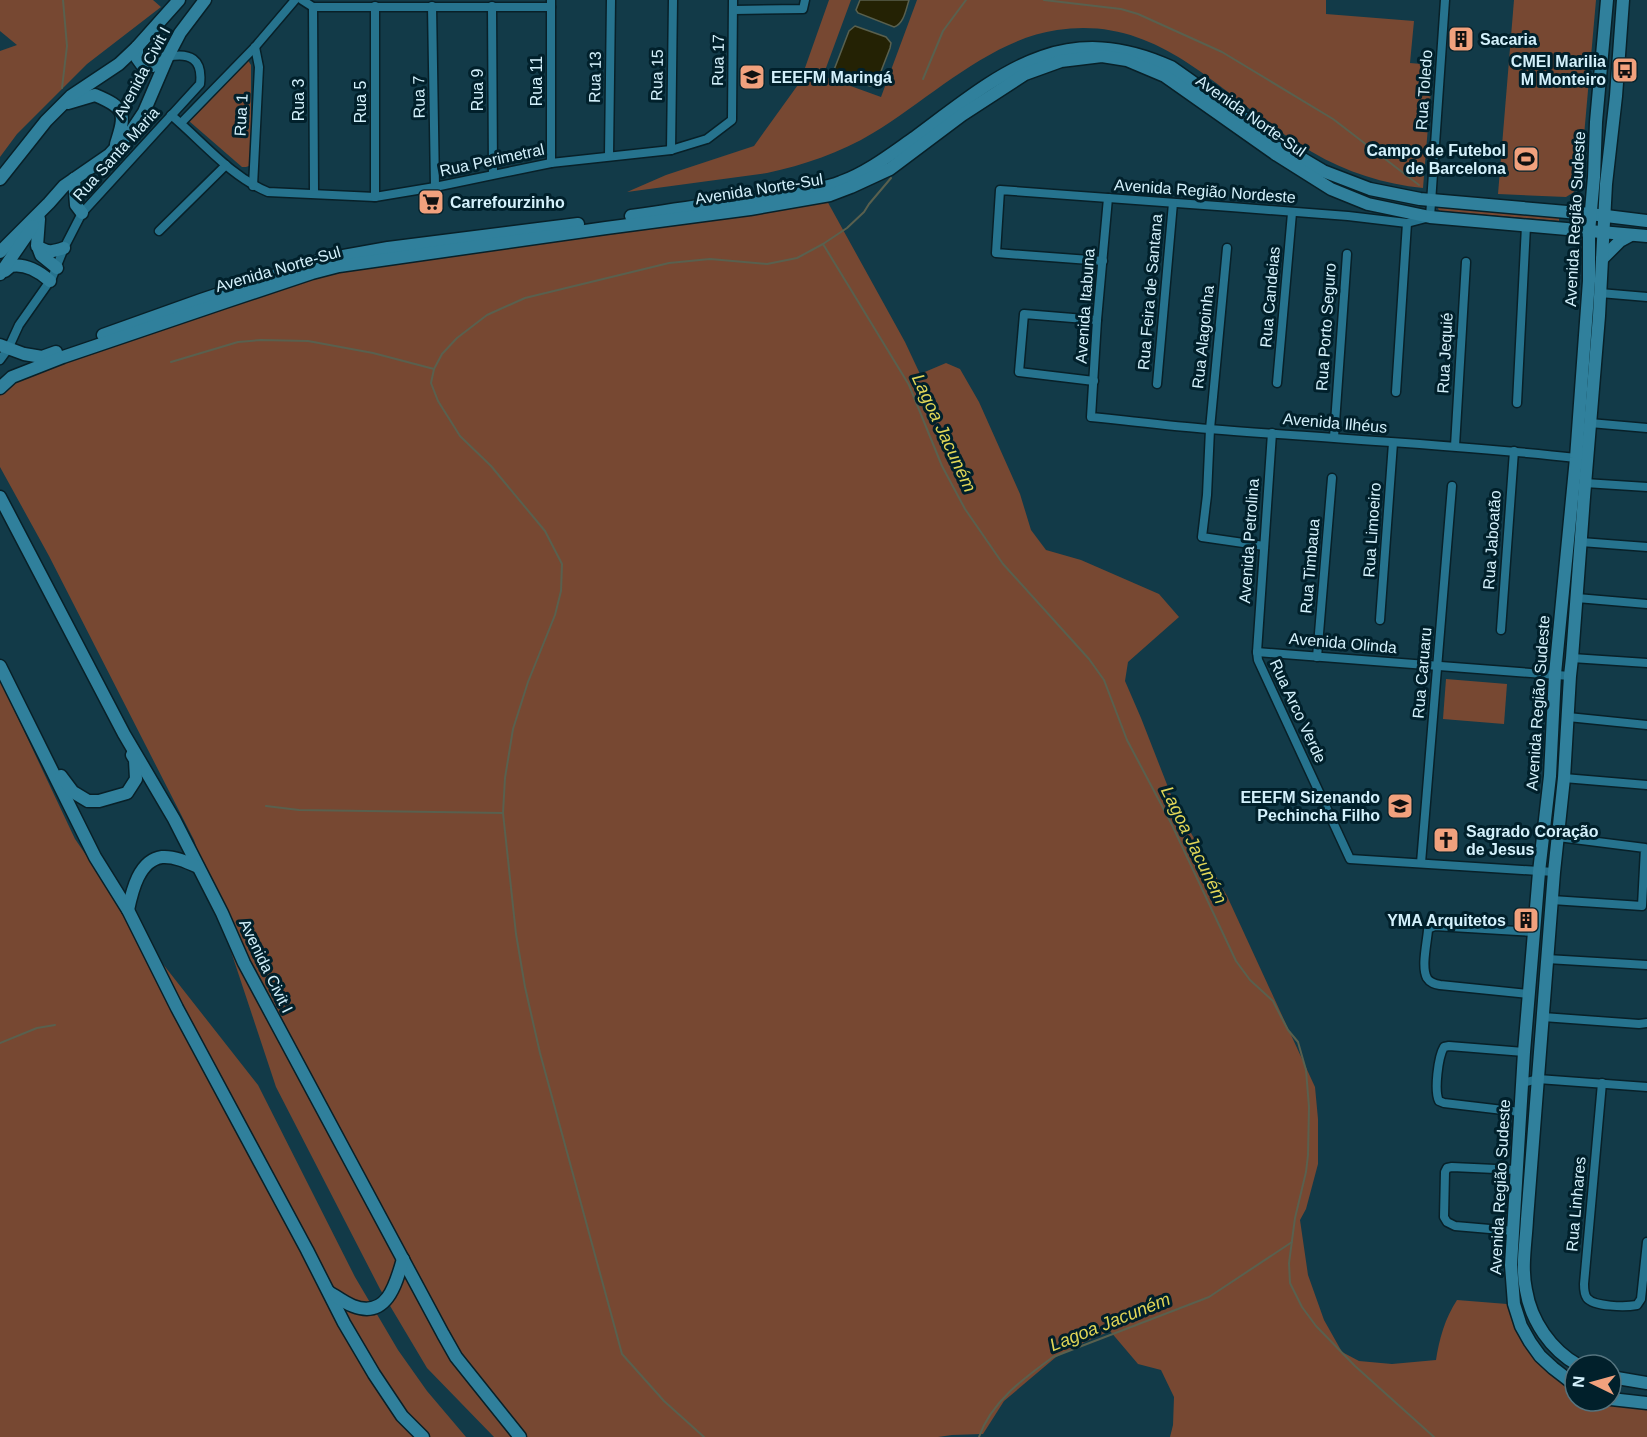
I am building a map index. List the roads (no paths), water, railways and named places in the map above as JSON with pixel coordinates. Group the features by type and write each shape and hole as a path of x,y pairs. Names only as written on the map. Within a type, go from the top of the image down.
{"main road":[{"path":"159,21 174,0"},
{"name":"Avenida Civit I","path":"0,179 46,120 72,96 120,63 179,0"},
{"name":"Avenida Região Sudeste","path":"1563,1376 1540,1356 1521,1326 1512,1288 1512,1231 1539,872 1550,776 1555,674 1576,458 1589,281 1589,232 1596,122 1607,0"},
{"name":"Avenida Região Sudeste","path":"1563,1354 1543,1333 1530,1305 1525,1289 1524,1269 1554,872 1564,778 1606,188 1623,0"},
{"name":"Avenida Civit I","path":"49,203 64,186 109,155 132,130 144,112 167,57 180,33 205,2"},
{"path":"137,47 137,58 142,65 152,66 167,57"},
{"name":"Avenida Norte-Sul","path":"4,347 42,357 321,260 388,248 758,199 841,182 887,158 984,85 1027,62 1074,48 1126,50 1157,60 1171,67 1296,156 1323,171 1370,189 1403,197 1647,221"},
{"name":"Avenida Norte-Sul","path":"0,388 12,377 63,357 312,273 339,267 750,209 830,195 890,169 962,115 1025,74 1072,58 1102,56 1115,58 1142,65 1166,76 1276,155 1331,189 1368,204 1430,217 1647,236"},
{"path":"62,105 95,95 113,102 121,111 122,125 114,150"},
{"path":"1598,95 1616,96"},
{"path":"1596,122 1603,126 1613,123"},
{"path":"74,179 76,206 82,213"},
{"path":"1606,188 1612,202 1629,219"},
{"path":"1567,212 1585,207 1592,196"},
{"path":"0,276 49,203"},
{"path":"0,252 49,203"},
{"path":"39,218 37,246 41,255 57,268"},
{"path":"1563,230 1572,233 1582,241 1589,253"},
{"path":"1602,259 1620,241 1633,235"},
{"path":"37,246 46,252 64,248"},
{"path":"0,276 15,265 42,274 50,281"},
{"name":"Avenida Civit I","path":"0,497 124,734 174,819 265,1004 456,1357 520,1437"},
{"path":"0,666 95,857 128,910 177,1008 344,1323 402,1416 423,1437"},
{"path":"46,756 73,792 88,801 99,801 127,793 136,779 135,760 124,734"},
{"path":"128,910 131,894 146,864 161,857 178,859 198,867"},
{"path":"1516,1175 1530,1183"},
{"path":"328,1291 356,1307 369,1308 380,1305 392,1293 403,1259"},
{"path":"1623,1379 1647,1383"},
{"path":"1623,1401 1647,1404"}],"street":[{"path":"181,123 255,47 295,0"},
{"path":"302,0 313,8 551,3"},
{"name":"Rua 13","path":"609,155 611,0"},
{"name":"Rua 15","path":"671,150 673,0"},
{"name":"Rua 17","path":"732,120 733,0"},
{"name":"Rua Toledo","path":"1430,217 1445,0"},
{"name":"Rua 11","path":"551,3 551,163"},
{"path":"734,10 804,5"},
{"name":"Rua 5","path":"375,6 375,197"},
{"name":"Rua 7","path":"432,6 435,187"},
{"name":"Rua 9","path":"492,6 493,174"},
{"name":"Rua 3","path":"313,8 314,193"},
{"name":"Rua 1","path":"253,186 259,68 255,47"},
{"name":"Rua Santa Maria","path":"0,360 4,347 50,281 82,213 200,84 201,72 197,61 188,56 167,57"},
{"path":"171,116 253,186"},
{"name":"Rua Perimetral","path":"253,186 268,192 375,197 551,163 671,150 707,139 732,120"},
{"path":"159,231 226,165"},
{"name":"Avenida Região Nordeste","path":"1103,261 996,253 1000,190 1348,216 1407,223"},
{"name":"Avenida Itabuna","path":"1092,417 1097,320 1108,198"},
{"name":"Rua Feira de Santana","path":"1157,384 1173,203"},
{"name":"Rua Candeias","path":"1277,383 1292,213"},
{"path":"1396,392 1407,223 1430,217"},
{"path":"1517,403 1526,226"},
{"name":"Rua Alagoinha","path":"1227,248 1202,537 1264,546"},
{"name":"Rua Porto Seguro","path":"1334,437 1347,254"},
{"name":"Rua Jequié","path":"1455,446 1466,262"},
{"path":"1600,293 1647,297"},
{"path":"1094,381 1019,372 1024,314 1097,320"},
{"name":"Avenida Ilhéus","path":"1092,417 1210,429 1455,446 1576,458"},
{"path":"1590,423 1647,428"},
{"name":"Avenida Petrolina","path":"1257,652 1272,433"},
{"name":"Rua Limoeiro","path":"1380,620 1393,442"},
{"name":"Rua Jaboatão","path":"1501,630 1514,451"},
{"name":"Rua Timbaua","path":"1317,657 1332,478"},
{"path":"1585,483 1647,487"},
{"name":"Rua Caruaru","path":"1421,863 1452,486"},
{"path":"1581,542 1647,547"},
{"path":"1577,598 1647,604"},
{"name":"Avenida Olinda","path":"1257,652 1570,676"},
{"name":"Rua Arco Verde","path":"1257,652 1258,660 1350,859 1554,872"},
{"path":"1572,658 1647,663"},
{"path":"1568,717 1647,725"},
{"path":"1564,778 1647,785"},
{"path":"1552,900 1642,906 1644,848 1558,837"},
{"path":"1529,994 1433,983 1426,977 1424,956 1428,930 1435,926 1534,932"},
{"path":"1547,960 1647,965"},
{"path":"1543,1017 1647,1023"},
{"path":"1520,1112 1441,1103 1437,1097 1438,1077 1440,1055 1446,1046 1524,1052"},
{"path":"1522,1083 1538,1079 1647,1087"},
{"name":"Rua Linhares","path":"1602,1083 1584,1290 1587,1299 1613,1306 1637,1305 1641,1299 1647,1242"},
{"path":"1512,1231 1450,1224 1444,1217 1443,1198 1445,1172 1450,1167 1516,1175"}],"waterway":[{"path":"62,88 67,46 63,0"},
{"name":"Lagoa Jacuném","path":"923,79 943,31 966,0"},
{"path":"1044,0 1121,9 1138,14 1222,52 1333,119 1419,185"},
{"path":"704,1437 664,1401 622,1354 540,1053 516,934 503,813 505,778 513,729 528,682 555,615 561,591 562,564 545,531 491,466 460,436 438,401 431,383 434,369 442,354 457,338 487,315 525,298 669,263 710,259 767,264 797,258 847,228 864,212 891,178"},
{"name":"Lagoa Jacuném","path":"823,244 909,385 942,466 965,509 1003,564 1089,659 1104,680 1127,740 1171,823 1236,961 1250,980 1273,1001 1288,1030 1298,1042 1306,1070 1309,1107 1308,1155 1295,1218 1289,1263 1290,1283 1302,1307 1316,1326 1355,1366 1434,1437"},
{"path":"171,362 238,342 308,341 373,353 434,369"},
{"path":"266,806 299,810 503,813"},
{"path":"0,1043 37,1028 55,1025"},
{"name":"Lagoa Jacuném","path":"979,1437 984,1424 1000,1402 1020,1382 1053,1357 1209,1297 1292,1242"}],"place":[{"name":"Sacaria","path":"1461,39"},
{"name":"CMEI Marilia M Monteiro","path":"1625,70"},
{"name":"EEEFM Maringá","path":"752,77"},
{"name":"Campo de Futebol de Barcelona","path":"1526,159"},
{"name":"Carrefourzinho","path":"431,202"},
{"name":"EEEFM Sizenando Pechincha Filho","path":"1400,806"},
{"name":"Sagrado Coração de Jesus","path":"1446,840"},
{"name":"YMA Arquitetos","path":"1526,920"}]}
